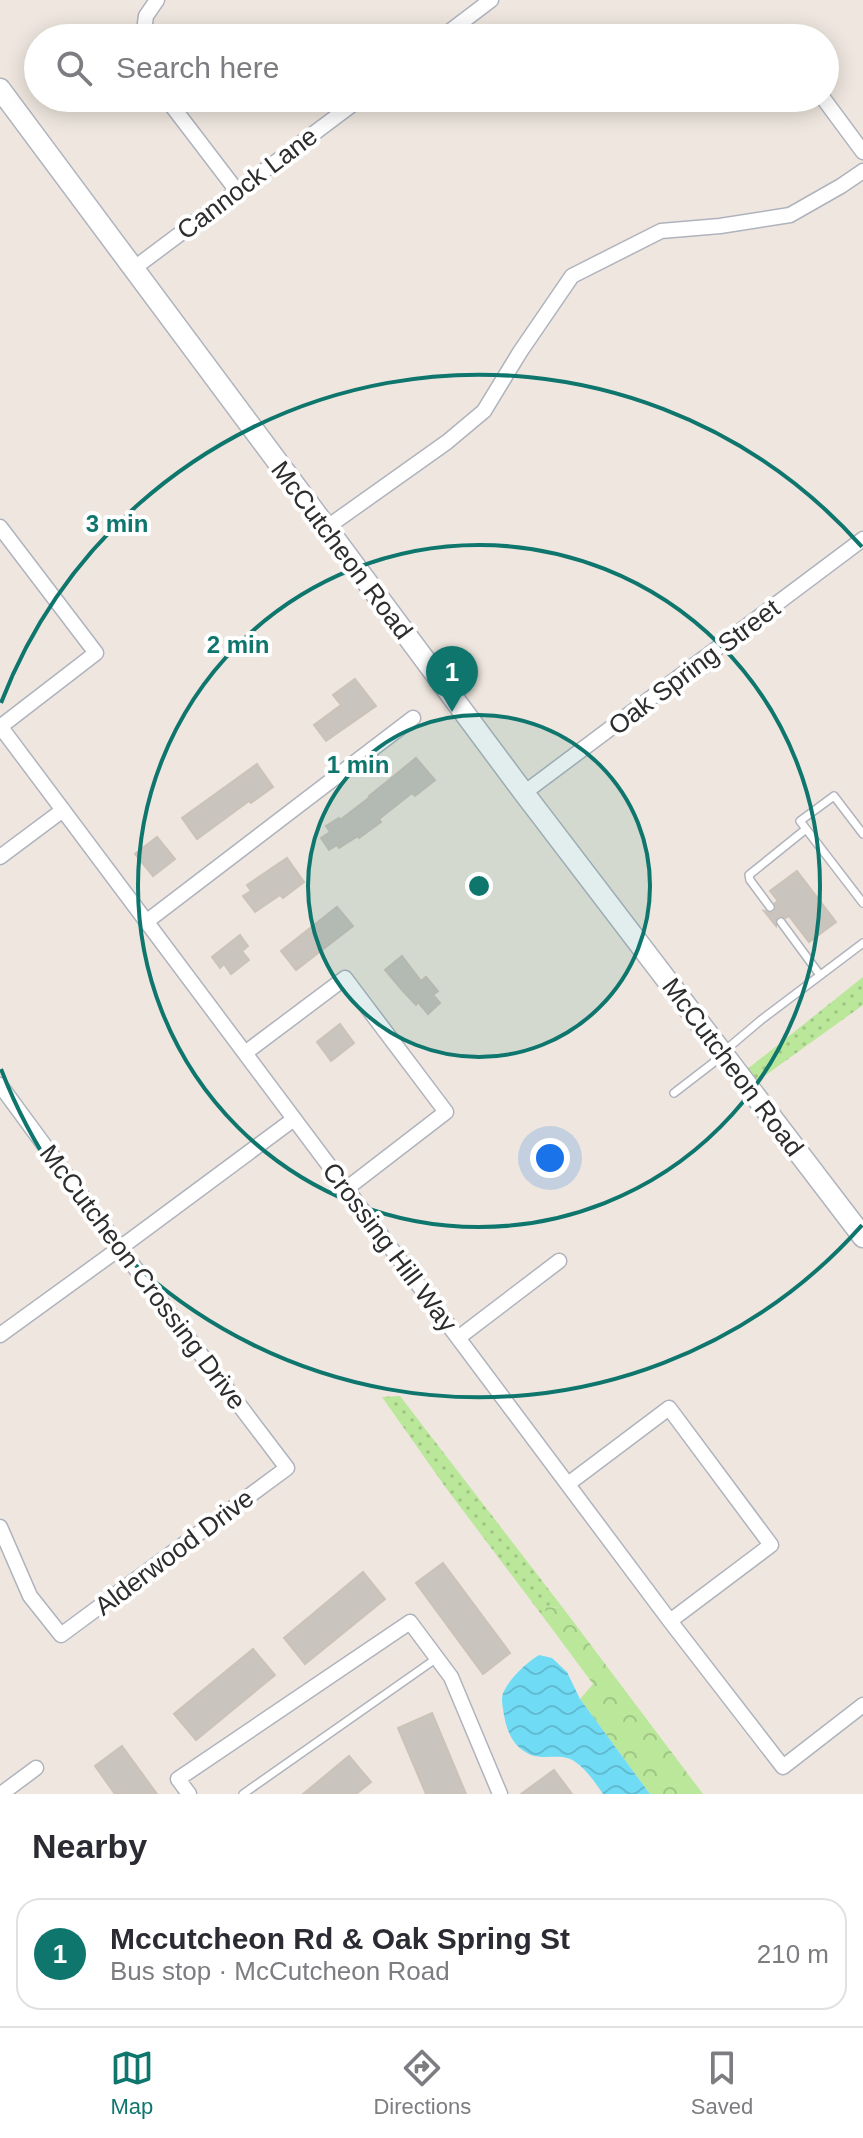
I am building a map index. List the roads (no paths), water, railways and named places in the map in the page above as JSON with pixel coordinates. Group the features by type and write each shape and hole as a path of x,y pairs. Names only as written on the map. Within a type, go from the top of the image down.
{"main road":[{"name":"McCutcheon Road","path":"0,89 524,793 863,1237"}],"street":[{"path":"145,24 146,16 157,0"},
{"path":"459,24 491,0"},
{"path":"177,112 237,191"},
{"name":"Cannock Lane","path":"133,269 342,112"},
{"path":"833,112 863,152"},
{"path":"326,528 447,442 484,411 572,276 661,231 790,215 863,171"},
{"path":"0,527 96,653 0,726"},
{"name":"Oak Spring Street","path":"524,793 863,539"},
{"path":"146,922 413,718"},
{"name":"Crossing Hill Way","path":"0,726 670,1621 783,1767 863,1705"},
{"path":"0,857 63,810"},
{"path":"245,1053 345,978 446,1112 346,1189"},
{"name":"McCutcheon Crossing Drive","path":"0,1085 287,1468"},
{"path":"0,1335 294,1119"},
{"path":"458,1338 559,1261"},
{"path":"568,1484 669,1408 771,1545 670,1621"},
{"name":"Alderwood Drive","path":"0,1527 30,1596 61,1635 287,1468"},
{"path":"189,1794 178,1779 410,1622 451,1677 500,1794"},
{"path":"1,1794 36,1768"}],"lane":[{"path":"863,834 834,796 800,821 863,903"},
{"path":"770,907 749,875 806,829"},
{"path":"781,922 820,975"},
{"path":"674,1093 761,1020 863,943"},
{"path":"243,1794 437,1658"}],"water":[{"path":"539,1655 552,1658 567,1672 580,1699 650,1794 603,1794 574,1761 564,1757 531,1755 514,1742 506,1723 503,1693 524,1666"}],"place":[{"name":"Mccutcheon Rd & Oak Spring St","path":"452,712"}]}
